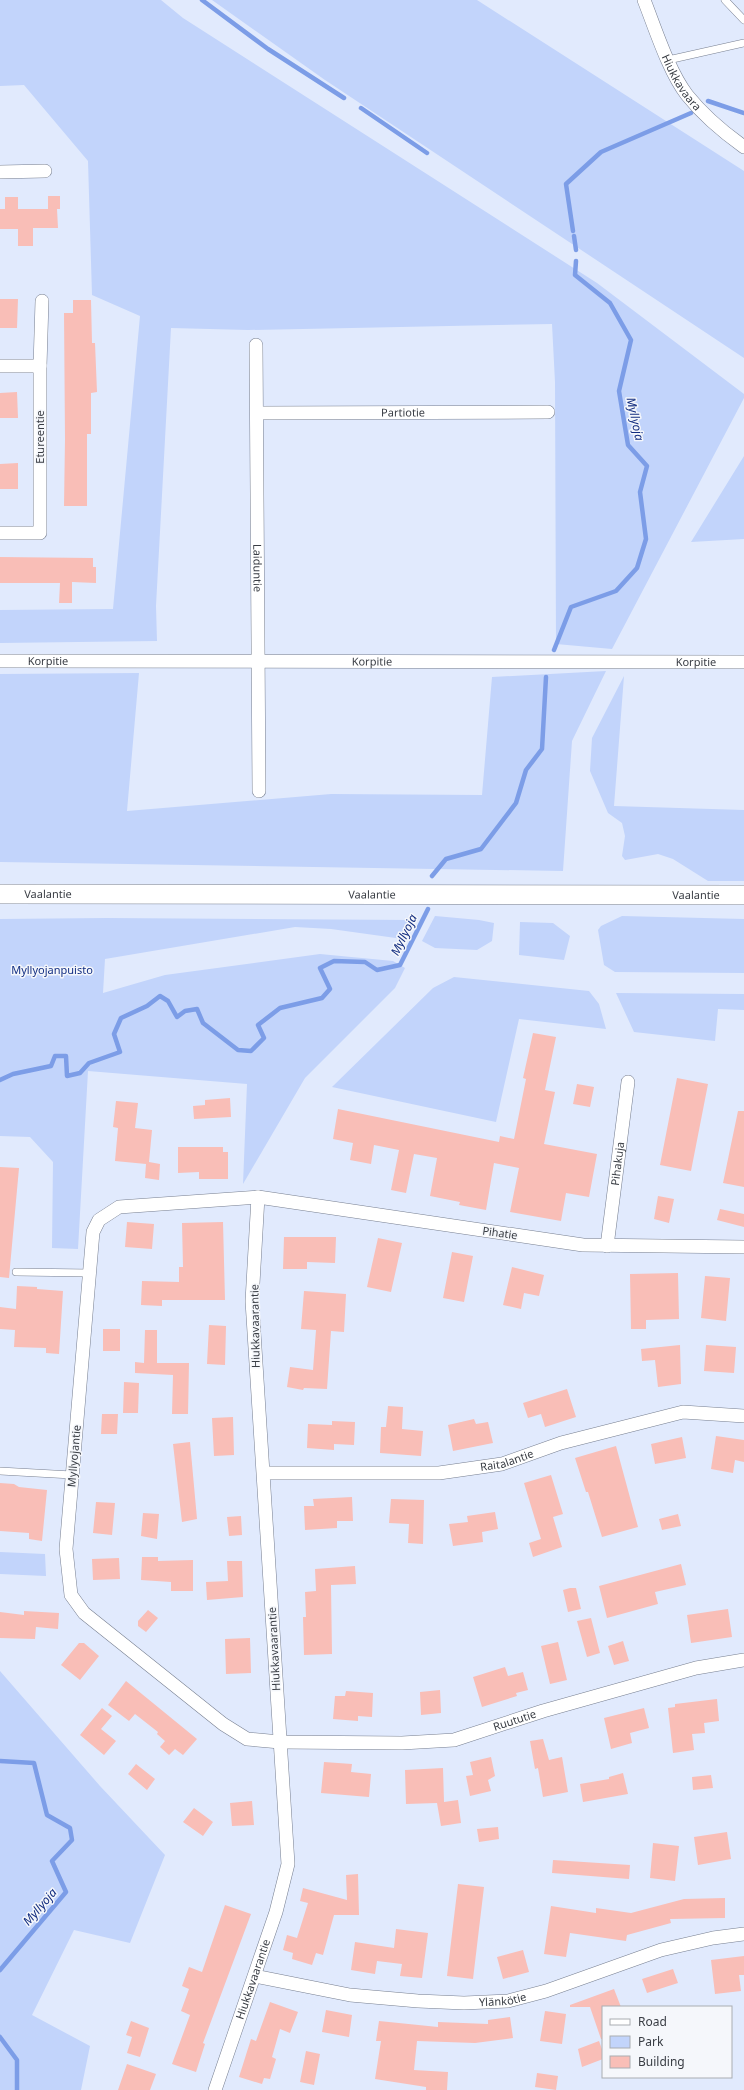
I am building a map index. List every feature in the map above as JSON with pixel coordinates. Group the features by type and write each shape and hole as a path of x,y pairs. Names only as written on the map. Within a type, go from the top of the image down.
{"street":[{"name":"Hiukkavaara","path":"644,0 668,60 687,94 720,130 744,147"},
{"path":"0,172 45,171"},
{"name":"Etureentie","path":"0,533 40,533 40,366 42,301"},
{"name":"Laiduntie","path":"256,345 259,791"},
{"path":"0,366 40,366"},
{"name":"Partiotie","path":"257,413 548,412"},
{"name":"Korpitie","path":"0,661 744,662"},
{"name":"Vaalantie","path":"0,894 744,895"},
{"name":"Pihakuja","path":"607,1246 628,1082"},
{"name":"Pihatie","path":"258,1197 583,1245 744,1247"},
{"name":"Myllyojantie","path":"258,1197 119,1206 99,1220 93,1232 66,1549 71,1595 84,1613 223,1724 247,1739 280,1742"},
{"name":"Hiukkavaarantie","path":"215,2090 276,1912 288,1864 252,1301 258,1197"},
{"name":"Raitalantie","path":"264,1473 439,1473 502,1464 561,1443 683,1412 744,1416"},
{"name":"Ruututie","path":"280,1742 402,1743 454,1740 543,1711 696,1668 744,1660"},
{"name":"Ylänkötie","path":"255,1976 350,1995 418,2002 464,2003 508,2001 546,1991 660,1950 713,1938 744,1934"}],"lane":[{"path":"725,0 744,20"},
{"path":"668,60 744,43"},
{"path":"16,1272 90,1273"},
{"path":"0,1470 72,1475"}],"green space":[{"path":"0,0 161,0 183,18 597,283 744,394 744,398 612,649 556,644 555,382 552,324 248,330 171,328 156,606 157,641 0,643 0,610 113,609 140,316 92,295 88,161 24,85 0,86"},
{"path":"212,0 477,0 744,171 744,358 325,80"},
{"path":"744,456 744,539 691,542"},
{"path":"606,671 572,741 563,871 0,862 0,674 139,673 127,811 331,794 482,795 492,677"},
{"path":"624,676 614,806 744,810 744,881 708,881 673,859 658,854 625,860 622,856 625,836 622,823 608,813 590,771 592,738"},
{"path":"435,916 479,920 494,923 492,941 477,950 435,948 422,941"},
{"path":"622,916 744,919 744,973 615,972 604,965 598,930 601,926"},
{"name":"Myllyojanpuisto","path":"106,918 412,920 403,939 331,929 295,927 105,959 103,993 165,975 320,954 393,961 405,968 395,988 305,1078 243,1184 247,1084 88,1071 78,1249 52,1248 53,1162 30,1137 0,1136 0,919"},
{"path":"520,922 553,923 570,936 564,960 519,955"},
{"path":"454,977 589,991 599,1004 606,1029 519,1019 496,1122 332,1087 433,988"},
{"path":"616,993 744,994 744,1010 718,1009 715,1041 634,1032"},
{"path":"0,1552 45,1554 46,1576 0,1574"},
{"path":"0,1671 100,1786 165,1855 130,1943 74,1930 32,2015 90,2046 81,2090 0,2090"}],"building":[{"path":"48,196 60,196 60,209 57,209 58,228 33,228 33,246 18,246 18,229 0,229 0,209 5,209 5,197 18,197 18,209 48,209"},
{"path":"0,299 18,299 17,328 0,328"},
{"path":"73,300 91,300 92,343 95,343 97,392 91,393 91,434 87,434 87,506 64,506 64,313 73,313"},
{"path":"17,392 18,418 0,418 0,393"},
{"path":"18,463 18,489 0,489 0,464"},
{"path":"0,557 93,558 93,567 96,567 96,583 72,582 72,603 59,603 60,583 0,583"},
{"path":"533,1033 556,1037 545,1090 555,1092 544,1144 597,1154 589,1197 566,1193 561,1221 510,1212 519,1168 494,1163 486,1210 459,1205 460,1202 430,1196 437,1158 414,1154 406,1193 391,1190 399,1150 374,1145 371,1164 350,1160 353,1143 333,1139 338,1109 499,1142 500,1136 514,1139 526,1079 523,1078"},
{"path":"677,1078 708,1084 691,1171 660,1165"},
{"path":"577,1084 594,1087 590,1107 573,1104"},
{"path":"230,1098 231,1117 194,1119 193,1106 205,1105 205,1100"},
{"path":"116,1101 138,1103 135,1128 152,1130 149,1162 160,1164 159,1180 145,1178 146,1164 115,1161 118,1128 113,1127"},
{"path":"738,1111 744,1111 744,1187 723,1183"},
{"path":"178,1147 223,1147 223,1152 228,1152 228,1179 199,1179 199,1172 178,1173"},
{"path":"0,1167 19,1168 9,1278 0,1277"},
{"path":"658,1196 674,1199 669,1223 654,1219"},
{"path":"720,1209 744,1214 744,1227 717,1220"},
{"path":"127,1222 154,1224 152,1249 125,1247"},
{"path":"223,1222 225,1300 162,1300 162,1306 141,1305 142,1281 179,1282 179,1267 183,1267 182,1223"},
{"path":"284,1237 336,1237 335,1263 307,1262 307,1269 283,1269"},
{"path":"378,1238 402,1243 391,1292 367,1287"},
{"path":"452,1252 473,1256 464,1302 443,1298"},
{"path":"512,1267 544,1275 539,1296 524,1293 521,1309 503,1305"},
{"path":"678,1273 679,1319 646,1320 646,1329 631,1329 630,1274"},
{"path":"705,1276 730,1278 726,1321 701,1318"},
{"path":"17,1286 63,1291 59,1354 46,1353 46,1348 14,1347 15,1330 0,1329 0,1307 16,1309"},
{"path":"304,1291 346,1294 344,1332 331,1331 327,1389 304,1388 303,1390 287,1387 290,1367 313,1370 316,1330 301,1329"},
{"path":"209,1325 226,1326 225,1365 207,1364"},
{"path":"103,1329 120,1329 120,1351 103,1351"},
{"path":"145,1330 157,1330 157,1363 189,1363 188,1414 172,1414 173,1375 135,1373 135,1362 144,1363"},
{"path":"680,1345 681,1384 658,1387 655,1360 642,1361 641,1349"},
{"path":"706,1345 736,1347 734,1373 704,1371"},
{"path":"124,1382 139,1383 138,1413 123,1413"},
{"path":"567,1389 576,1417 545,1427 541,1414 528,1418 523,1403"},
{"path":"388,1406 403,1407 402,1429 423,1431 421,1456 380,1453 381,1427 386,1427"},
{"path":"102,1414 118,1414 117,1434 101,1434"},
{"path":"233,1417 234,1455 214,1456 212,1418"},
{"path":"474,1419 476,1424 488,1422 493,1443 453,1451 448,1425"},
{"path":"332,1421 355,1422 354,1445 334,1444 334,1450 307,1448 308,1424 332,1425"},
{"path":"716,1436 744,1440 744,1462 735,1460 733,1473 711,1469"},
{"path":"682,1437 686,1458 655,1464 651,1444"},
{"path":"190,1442 197,1519 182,1522 173,1444"},
{"path":"616,1446 638,1527 602,1537 588,1492 586,1492 575,1458"},
{"path":"551,1475 563,1514 553,1517 562,1547 533,1557 529,1543 541,1539 524,1483"},
{"path":"0,1483 47,1490 42,1541 29,1539 29,1533 0,1531"},
{"path":"352,1497 353,1521 337,1521 337,1528 305,1530 304,1506 314,1506 313,1499"},
{"path":"391,1499 424,1500 423,1544 408,1543 409,1524 389,1523"},
{"path":"96,1502 115,1503 112,1535 93,1533"},
{"path":"495,1512 498,1529 482,1532 483,1542 453,1546 449,1524 468,1522 467,1516"},
{"path":"143,1513 159,1514 157,1539 141,1536"},
{"path":"678,1514 681,1526 662,1530 659,1519"},
{"path":"241,1516 242,1535 229,1536 227,1517"},
{"path":"142,1557 158,1557 158,1561 193,1560 193,1591 171,1591 171,1582 141,1580"},
{"path":"119,1558 120,1579 93,1580 92,1559"},
{"path":"227,1561 242,1561 243,1597 207,1600 206,1582 228,1581"},
{"path":"681,1564 686,1585 655,1592 658,1604 607,1618 599,1586"},
{"path":"355,1566 356,1584 331,1585 332,1654 304,1655 303,1617 306,1617 305,1592 316,1591 315,1569"},
{"path":"576,1588 581,1609 568,1612 563,1590"},
{"path":"728,1609 732,1637 691,1643 687,1615"},
{"path":"148,1610 158,1618 146,1632 138,1626 138,1621"},
{"path":"24,1611 59,1613 58,1629 36,1627 35,1639 0,1638 0,1612 24,1615"},
{"path":"591,1618 600,1653 587,1657 577,1621"},
{"path":"250,1638 251,1673 226,1674 225,1639"},
{"path":"623,1641 629,1661 614,1665 608,1646"},
{"path":"558,1642 567,1680 550,1684 541,1646"},
{"path":"79,1643 84,1643 99,1656 80,1680 61,1665"},
{"path":"505,1667 508,1676 523,1672 528,1690 516,1693 517,1696 482,1707 473,1677"},
{"path":"126,1681 197,1739 183,1755 175,1749 169,1755 160,1747 165,1741 157,1734 158,1732 135,1714 129,1721 108,1705"},
{"path":"440,1690 441,1713 421,1715 420,1692"},
{"path":"346,1691 373,1693 372,1717 358,1716 358,1721 333,1719 335,1696 345,1696"},
{"path":"717,1699 719,1721 704,1723 705,1733 692,1734 694,1750 673,1753 668,1708 675,1707 675,1704"},
{"path":"102,1708 112,1716 101,1729 116,1741 104,1755 80,1735"},
{"path":"644,1708 649,1728 630,1733 632,1743 611,1749 604,1718"},
{"path":"543,1739 549,1760 562,1757 568,1792 543,1797 538,1768 535,1769 530,1741"},
{"path":"491,1757 495,1776 488,1780 491,1791 470,1796 466,1776 473,1775 470,1762"},
{"path":"324,1762 352,1764 351,1772 371,1774 369,1797 321,1793"},
{"path":"136,1764 155,1779 147,1790 128,1774"},
{"path":"443,1768 444,1802 458,1800 461,1823 441,1826 437,1803 406,1804 405,1770"},
{"path":"623,1773 628,1794 583,1802 580,1784 609,1779 609,1777"},
{"path":"711,1775 713,1788 693,1790 692,1777"},
{"path":"252,1801 254,1825 232,1826 230,1803"},
{"path":"194,1808 213,1822 203,1836 183,1822"},
{"path":"498,1827 499,1839 479,1842 477,1829"},
{"path":"727,1832 731,1859 698,1865 694,1837"},
{"path":"653,1843 679,1846 675,1881 650,1878"},
{"path":"553,1860 630,1865 629,1879 552,1873"},
{"path":"358,1874 359,1915 334,1915 323,1955 316,1953 312,1965 292,1959 293,1953 283,1950 287,1935 297,1938 308,1903 300,1901 303,1888 347,1900 346,1875"},
{"path":"458,1884 484,1887 473,1979 447,1976"},
{"path":"725,1898 725,1918 670,1919 671,1923 627,1935 626,1941 570,1933 566,1957 544,1954 551,1906 596,1913 596,1908 631,1913 684,1899"},
{"path":"225,1905 251,1914 203,2043 205,2044 196,2072 172,2064 190,2015 181,2011 189,1989 182,1986 189,1967 202,1972"},
{"path":"396,1929 428,1933 422,1978 400,1976 402,1964 377,1961 375,1974 351,1970 355,1942 394,1948"},
{"path":"523,1950 529,1972 503,1979 497,1957"},
{"path":"744,1956 744,1975 739,1975 741,1991 715,1994 711,1960"},
{"path":"673,1969 678,1983 647,1993 642,1979"},
{"path":"614,1989 621,2006 602,2006 601,2039 590,2007 570,2007 570,2005"},
{"path":"270,2002 298,2012 290,2033 280,2029 272,2057 276,2059 270,2079 264,2078 262,2084 239,2077 251,2039 256,2041"},
{"path":"326,2010 352,2015 349,2037 322,2032"},
{"path":"545,2011 566,2014 562,2044 540,2041"},
{"path":"510,2017 513,2038 475,2043 417,2041 414,2070 448,2072 447,2090 426,2090 426,2087 375,2079 381,2041 376,2041 379,2021 438,2027 438,2022 488,2024 488,2020"},
{"path":"131,2021 149,2028 140,2057 127,2053 132,2037 126,2035"},
{"path":"599,2041 602,2049 602,2059 582,2067 578,2049"},
{"path":"306,2051 320,2054 314,2085 300,2082"},
{"path":"127,2064 156,2074 150,2090 118,2090"},
{"path":"537,2073 558,2076 556,2090 535,2087"}],"waterway":[{"path":"202,0 268,49 344,98"},
{"name":"Myllyoja","path":"708,101 744,113"},
{"path":"361,108 427,153"},
{"name":"Myllyoja","path":"573,231 566,184 601,152 691,113"},
{"name":"Myllyoja","path":"574,236 576,250"},
{"name":"Myllyoja","path":"554,650 571,607 616,591 637,568 646,539 640,492 647,466 628,445 619,391 631,340 610,303 575,275 576,261"},
{"name":"Myllyoja","path":"432,876 446,859 481,849 516,803 526,770 542,749 546,677"},
{"name":"Myllyoja","path":"0,1080 13,1074 51,1066 55,1056 66,1056 67,1076 80,1073 89,1063 120,1052 114,1034 121,1018 147,1006 160,996 168,1001 177,1017 185,1011 197,1009 203,1023 238,1050 251,1051 264,1038 258,1025 280,1008 322,998 330,989 320,968 334,961 365,962 377,970 400,965 428,909"},
{"name":"Myllyoja","path":"0,1761 34,1763 47,1815 70,1828 72,1840 52,1861 66,1892 0,1970"},
{"name":"Myllyoja","path":"0,2037 17,2060 17,2090"}]}
